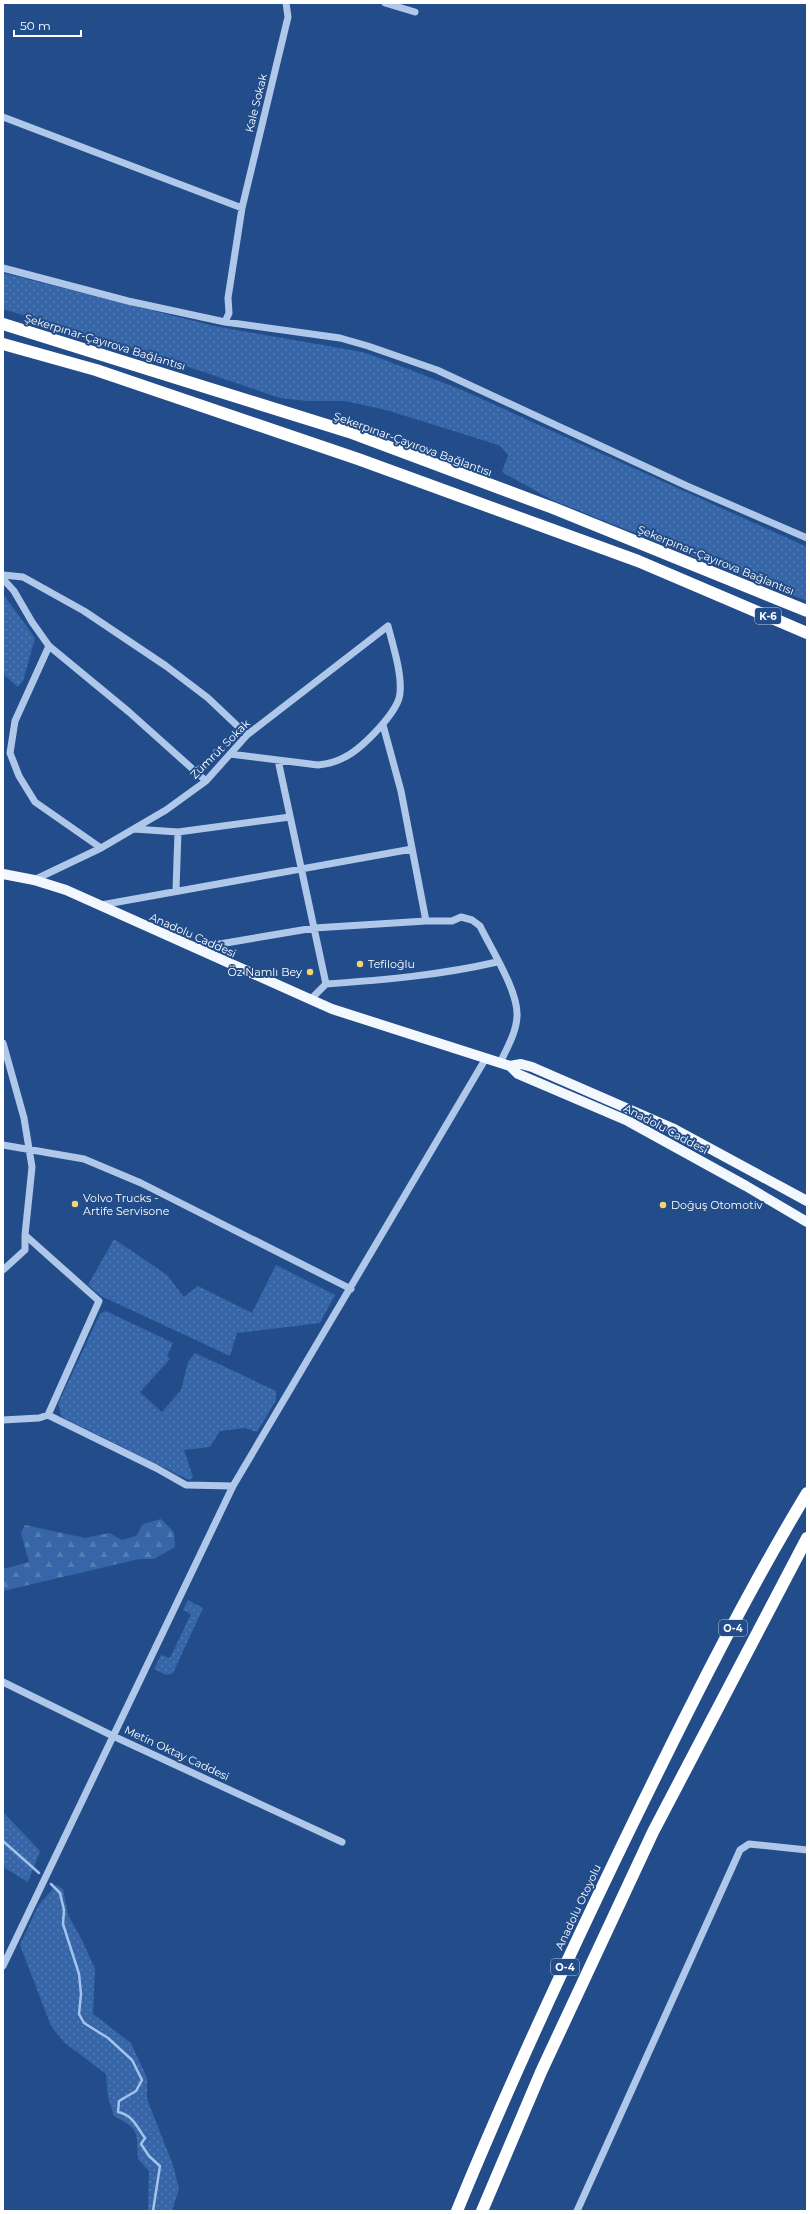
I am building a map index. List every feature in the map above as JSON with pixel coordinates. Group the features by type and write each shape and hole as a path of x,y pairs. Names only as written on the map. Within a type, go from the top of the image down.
{"highway":[{"name":"Şekerpınar-Çayırova Bağlantısı","path":"3,324 349,432 553,508 807,611"},
{"path":"3,344 96,370 358,459 638,561 730,599"},
{"name":"K-6","path":"730,599 807,628"},
{"name":"K-6","path":"730,599 807,632"},
{"name":"Anadolu Otoyolu","path":"457,2211 489,2132 533,2035 591,1910 680,1727 786,1529 807,1493"},
{"name":"O-4","path":"482,2211 541,2072 594,1955 701,1739 806,1540"}],"main road":[{"name":"Anadolu Caddesi","path":"3,874 34,880 66,890 310,1000 360,1019 510,1066 518,1074 592,1104 665,1140 807,1222"},
{"name":"Anadolu Caddesi","path":"510,1066 521,1064 532,1067 672,1128 807,1201"}],"street":[{"name":"Kale Sokak","path":"225,322 229,313 228,298 242,208 288,17 286,3"},
{"path":"385,3 415,12"},
{"path":"3,117 242,208"},
{"path":"3,268 128,301 225,322 340,338 368,346 437,370 688,486 807,538"},
{"path":"3,575 23,577 84,611 166,666 208,698 247,735"},
{"path":"3,579 14,591 32,622 49,646 129,712 206,781"},
{"name":"Zümrüt Sokak","path":"34,880 101,848 166,810 206,781 247,735 388,626 395,655 400,693 396,708 383,725"},
{"path":"49,646 15,722 10,753 19,776 35,802 101,848"},
{"path":"230,754 318,765 329,764 346,757 383,725 401,791 426,921"},
{"path":"278,760 326,984"},
{"path":"134,829 178,832 290,818"},
{"path":"176,890 178,832"},
{"path":"99,906 176,890 302,870 412,849"},
{"path":"194,948 246,938 314,928 426,921 452,921 461,917 472,920 480,926 497,962 512,988 517,1002 513,1035 500,1062"},
{"path":"310,1000 326,984 402,979 497,962"},
{"path":"3,1043 24,1118 32,1167 25,1235 25,1250 3,1270"},
{"path":"3,1966 233,1486 351,1289 486,1058"},
{"path":"3,1145 84,1159 141,1183 351,1289"},
{"path":"25,1235 99,1301 48,1415"},
{"path":"3,1420 39,1418 48,1415 156,1468 186,1485 233,1486"},
{"name":"Metin Oktay Caddesi","path":"3,1682 113,1736 342,1842"},
{"path":"577,2211 740,1850 749,1844 807,1850"}],"green space":[{"path":"3,273 214,326 362,352 462,390 807,547 807,601 552,500 502,472 508,455 500,446 489,442 386,410 345,401 307,401 280,398 165,359 3,309"},
{"path":"3,594 35,638 23,681 18,687 3,674"},
{"path":"114,1239 167,1275 184,1297 198,1286 252,1313 276,1265 335,1295 320,1323 237,1333 230,1356 101,1296 88,1285"},
{"path":"106,1311 173,1343 167,1356 170,1359 140,1392 162,1412 181,1390 188,1362 195,1353 276,1391 276,1400 257,1432 245,1428 220,1431 210,1447 184,1450 193,1477 189,1480 62,1417 58,1404 100,1314"},
{"path":"161,1519 174,1532 175,1547 154,1559 139,1559 3,1591 3,1569 29,1562 21,1533 25,1525 85,1538 109,1533 122,1540 136,1536 143,1524"},
{"path":"188,1600 203,1608 173,1673 166,1675 154,1669 161,1655 170,1658 191,1614 183,1610"},
{"path":"3,1812 40,1851 28,1882 3,1867"},
{"path":"56,1885 63,1889 68,1915 82,1940 95,1969 93,2014 131,2043 147,2078 147,2099 173,2165 179,2189 172,2211 148,2211 149,2171 138,2159 137,2137 135,2132 128,2124 114,2116 108,2097 106,2074 65,2043 51,2026 20,1945 38,1906"}],"waterway":[{"path":"3,1841 39,1873"},
{"path":"51,1884 60,1893 64,1910 63,1924 79,1974 81,1994 79,2014 84,2023 108,2038 132,2060 142,2080 136,2091 119,2101 118,2112 127,2116 134,2122 145,2138 141,2144 149,2156 160,2166 153,2211"}],"place":[{"name":"Tefiloğlu","path":"360,964"},
{"name":"Öz Namlı Bey","path":"310,972"},
{"name":"Volvo Trucks - Artife Servisone","path":"75,1204"},
{"name":"Doğuş Otomotiv","path":"663,1205"}]}
